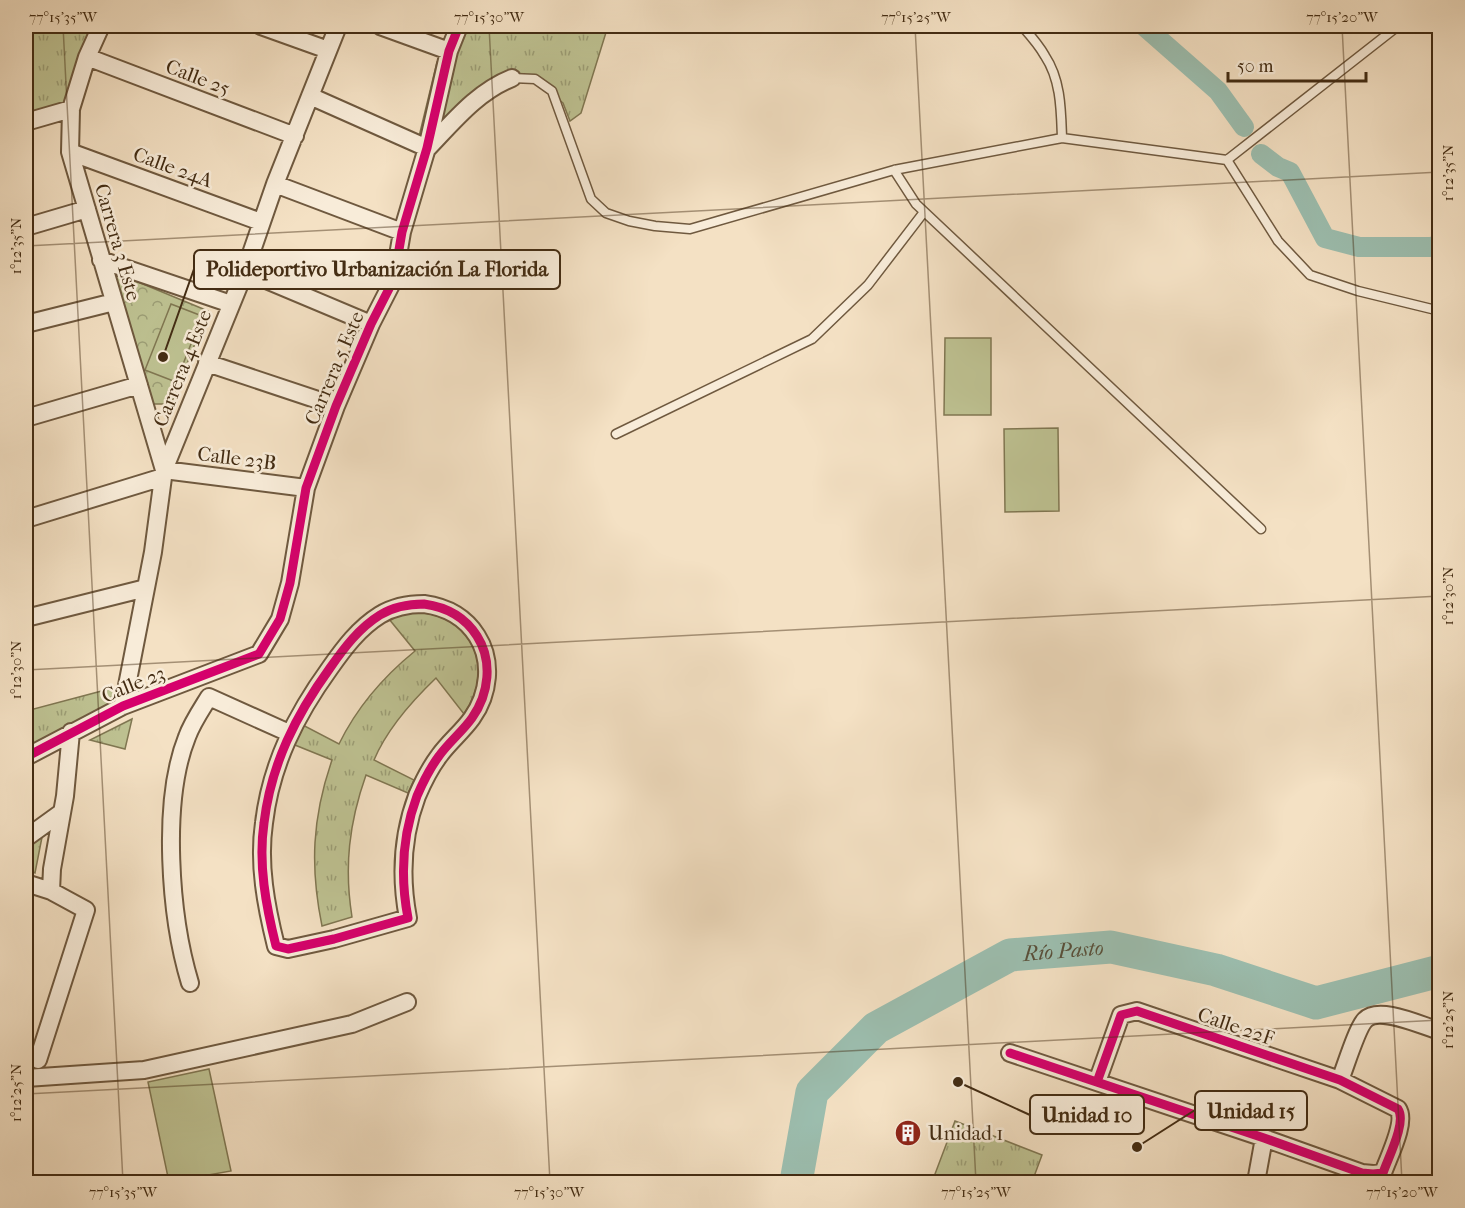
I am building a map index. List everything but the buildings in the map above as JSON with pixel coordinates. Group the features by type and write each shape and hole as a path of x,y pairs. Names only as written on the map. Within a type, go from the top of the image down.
{"street":[{"name":"Carrera 3 Este","path":"101,26 87,57 71,109 70,152 163,474"},
{"path":"261,26 328,50"},
{"name":"Carrera 4 Este","path":"123,706 153,552 163,474 245,271 275,184 338,26"},
{"path":"380,26 449,51"},
{"name":"Carrera 5 Este","path":"260,654 280,619 288,592 306,488 336,406 371,324 394,279 402,232 427,148 449,51 459,26"},
{"name":"Calle 25","path":"87,57 295,136"},
{"name":"Carrera 5 Este","path":"427,148 470,104 495,85 512,78"},
{"path":"310,96 427,148"},
{"path":"26,122 71,109"},
{"name":"Calle 24A","path":"70,152 261,222"},
{"path":"275,184 402,232"},
{"path":"26,227 87,209"},
{"path":"101,260 231,304"},
{"path":"245,271 371,324"},
{"path":"26,324 114,302"},
{"path":"207,363 336,406"},
{"path":"26,418 139,385"},
{"name":"Calle 23B","path":"26,519 163,474 306,488"},
{"path":"26,618 146,588"},
{"path":"406,605 433,605 450,611 477,635 484,652 487,672 481,702 472,719 443,751 429,772 418,794 408,824 404,845 403,876 408,918 288,950 276,945 265,889 262,837 270,792 289,734 308,698 343,650 360,630 380,615 406,605"},
{"name":"Calle 23","path":"26,757 123,706 260,654"},
{"path":"202,676 209,697 289,734"},
{"path":"190,983 175,913 172,856 173,809 184,744 209,697"},
{"path":"51,891 52,868 62,812 71,732"},
{"path":"26,838 62,812"},
{"path":"26,884 51,891 86,910 38,1060"},
{"path":"26,1078 144,1070 352,1024 407,1002"},
{"name":"Calle 22F","path":"1097,1082 1122,1015 1137,1011 1340,1080 1401,1112 1401,1124 1383,1173 1362,1173 1264,1138"},
{"path":"1340,1080 1363,1021 1373,1014 1388,1015 1440,1031"},
{"path":"1010,1053 1264,1138 1256,1182"}],"lane":[{"path":"1022,26 1046,57 1057,85 1061,105 1062,138"},
{"path":"512,78 534,79 552,91 591,199 606,213 629,222 690,229 894,170 1062,138 1227,160 1398,26"},
{"path":"1227,160 1278,241 1310,275 1358,291 1440,311"},
{"path":"894,170 916,204 924,212 1261,529"},
{"path":"616,434 812,339 868,285 924,212"}],"green space":[{"path":"26,26 93,26 57,121 26,129"},
{"path":"466,26 608,26 581,113 570,121 563,103 534,81 504,75 416,149 437,62 456,49"},
{"path":"114,272 208,311 171,404 151,404"},
{"path":"171,304 202,316 176,382 145,370"},
{"path":"945,338 991,338 991,415 944,415"},
{"path":"1058,428 1059,511 1005,512 1004,429"},
{"path":"409,612 430,614 447,620 461,630 471,644 477,660 478,677 474,695 464,714 436,678 393,726 374,760 414,780 408,793 366,775 352,828 348,863 352,917 322,926 316,883 315,843 320,802 332,760 290,743 299,723 339,744 372,693 415,651 389,619"},
{"path":"113,688 116,704 26,754 26,711"},
{"path":"132,719 125,749 90,740"},
{"path":"43,832 35,873 26,869 26,843"},
{"path":"209,1069 231,1171 169,1182 148,1082"},
{"path":"955,1121 1042,1155 1032,1182 932,1182"}],"waterway":[{"path":"1144,26 1218,91 1244,127"},
{"path":"1261,154 1278,167 1290,172 1325,238 1359,247 1440,245"},
{"name":"Río Pasto","path":"796,1182 812,1092 876,1028 1010,955 1111,947 1216,970 1316,1003 1440,971"}],"cycle path":[{"path":"26,757 123,706 259,654 280,619 290,583 306,488 336,406 371,324 394,279 402,232 427,148 449,51 459,26"},
{"path":"424,604 454,614 467,623 482,646 487,677 478,709 433,765 419,791 412,811 405,841 403,871 408,918 334,939 288,949 276,946 264,885 262,838 272,780 287,741 306,704 341,653 359,632 372,620 390,610 406,605 424,604"},
{"path":"1010,1053 1362,1173 1383,1173 1399,1131 1398,1109 1340,1080 1137,1011 1121,1015 1097,1082"}],"place":[{"name":"Polideportivo Urbanización La Florida","path":"163,357"},
{"name":"Unidad 10","path":"958,1082"},
{"name":"Unidad 1","path":"908,1133"},
{"name":"Unidad 15","path":"1137,1147"}]}
